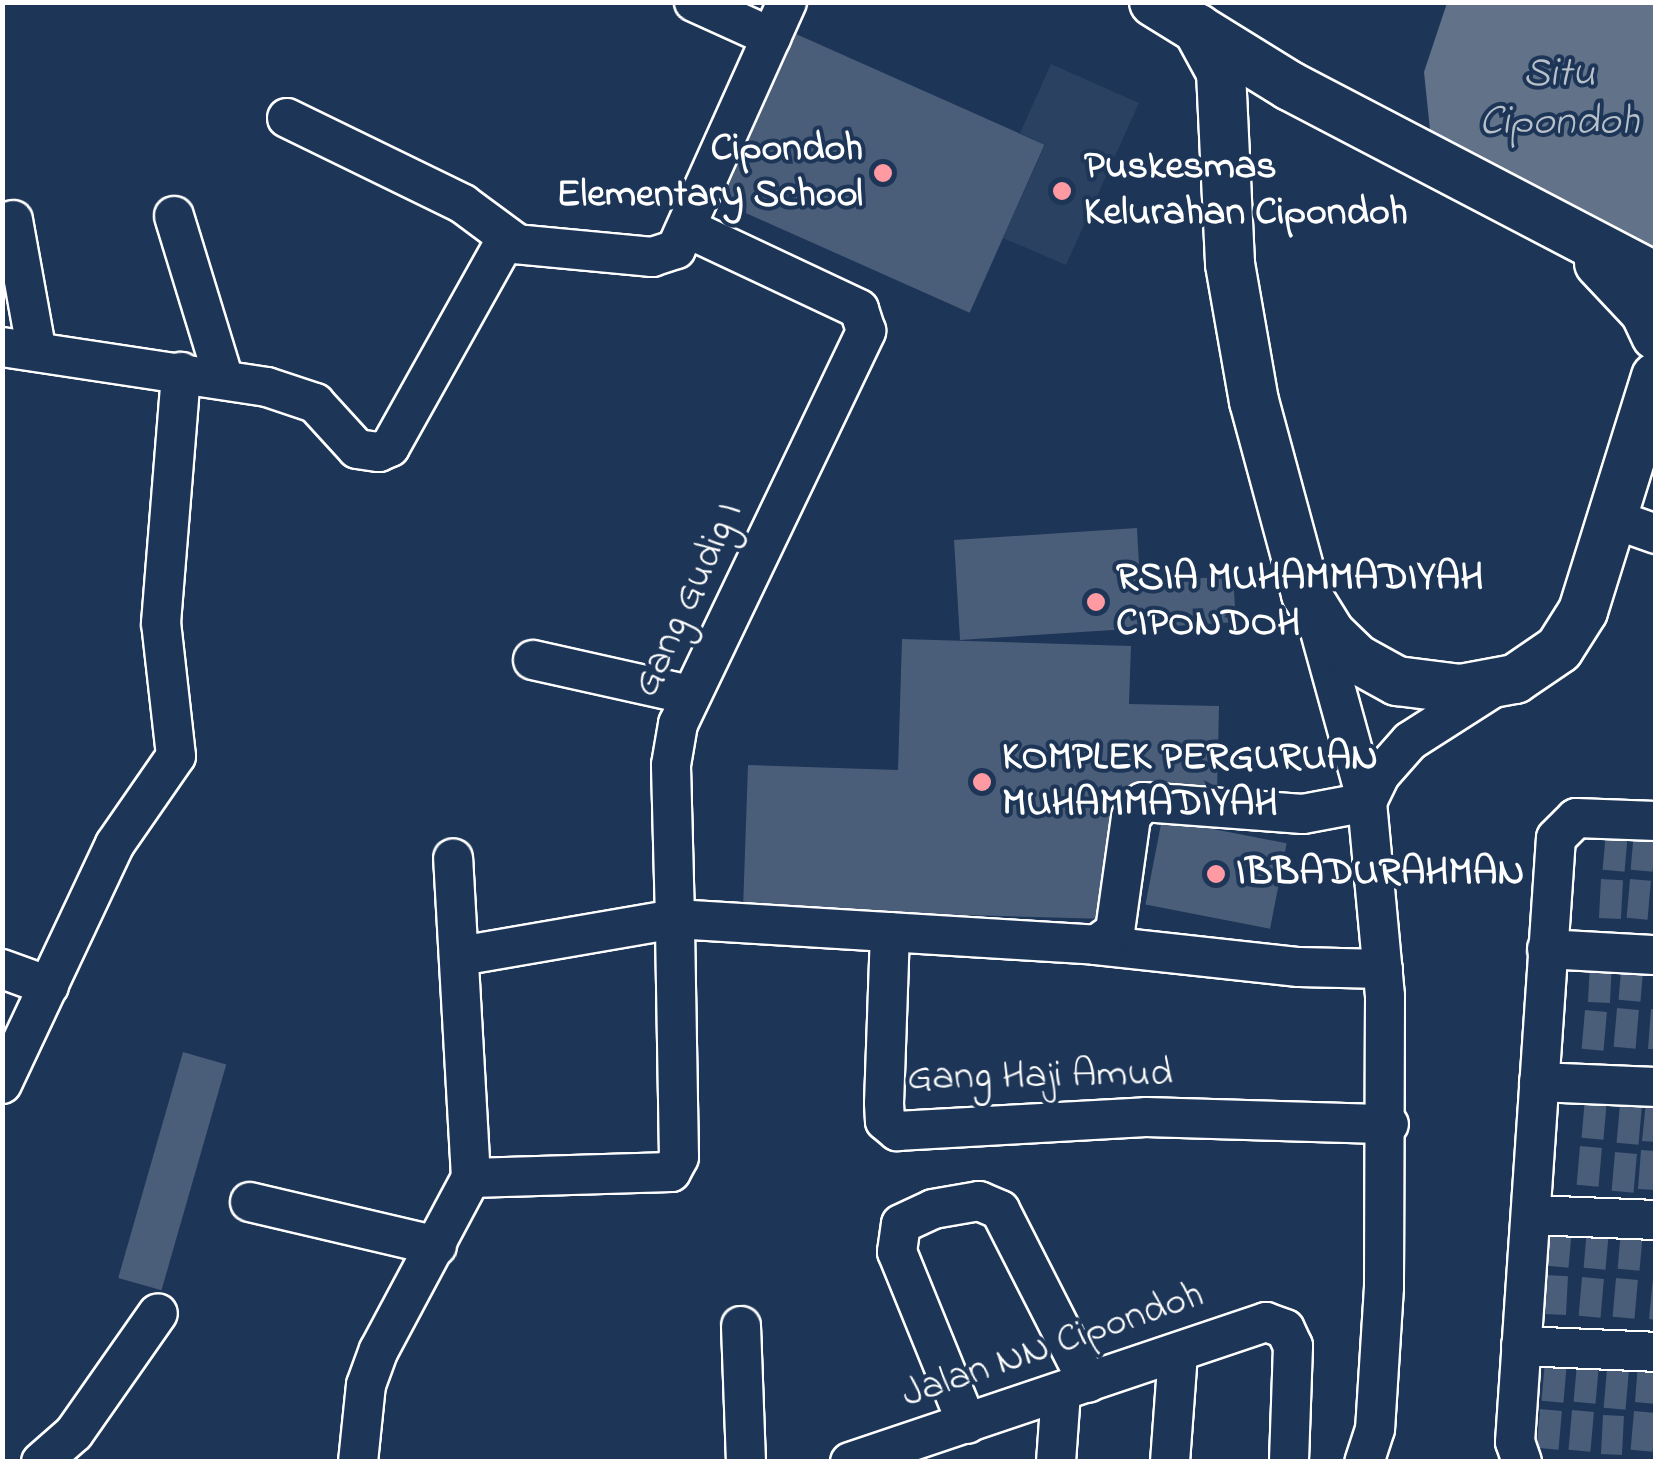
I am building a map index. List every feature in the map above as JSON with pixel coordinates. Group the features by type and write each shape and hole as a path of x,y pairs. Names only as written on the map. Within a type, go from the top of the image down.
{"main road":[{"path":"1154,2 1290,86 1548,226 1656,278"},
{"path":"1197,28 1218,60 1238,328 1306,594 1331,634 1382,675 1442,690 1504,682 1536,668 1569,637 1656,376"},
{"path":"1223,105 1251,83 1290,86"},
{"path":"1548,226 1616,279 1646,312 1656,336"}],"street":[{"path":"694,2 771,36"},
{"path":"287,118 463,204 513,241 652,257 676,249 689,229 787,2"},
{"path":"174,216 224,380"},
{"path":"12,220 19,348 181,372 308,400 357,449 380,452 390,446 500,247 513,241"},
{"name":"Gang Gudig I","path":"471,1178 671,1172 679,1157 671,765 689,696 867,322 859,309 689,229"},
{"path":"2,1084 115,844 176,756 161,622 181,372"},
{"path":"1611,518 1656,534"},
{"path":"1306,594 1341,693 1367,802 1382,969 1366,1123 1374,1451"},
{"path":"533,660 689,696"},
{"path":"1096,945 1115,931 1131,817 1143,802 1303,814 1367,802 1410,741 1446,712 1504,682"},
{"path":"1522,1462 1515,1442 1553,853 1566,821 1656,820"},
{"path":"358,1462 366,1385 392,1322 471,1178 453,859"},
{"path":"460,956 675,919 1096,945 1299,967 1382,969"},
{"name":"Gang Haji Amud","path":"890,932 884,1103 885,1121 897,1131 1146,1117 1366,1123"},
{"path":"1548,950 1656,955"},
{"path":"2,969 49,986"},
{"path":"1539,1082 1656,1087"},
{"path":"966,1424 897,1252 901,1224 933,1209 978,1201 1000,1210 1074,1388 1056,1462"},
{"path":"250,1202 437,1246"},
{"path":"1531,1215 1656,1220"},
{"path":"41,1462 74,1433 158,1313"},
{"name":"Jalan NN Cipondoh","path":"850,1462 1254,1324 1285,1328 1293,1356 1289,1462"},
{"path":"741,1326 746,1462"},
{"path":"1520,1346 1656,1352"},
{"path":"1170,1462 1178,1353"}],"shaded area":[{"name":"Puskesmas Kelurahan Cipondoh","path":"1051,64 1139,103 1066,265 1003,238 1045,145 1020,133"}],"water":[{"name":"Situ Cipondoh","path":"1447,3 1655,3 1655,249 1625,241 1444,147 1430,130 1424,72"}],"building":[{"name":"Cipondoh Elementary School","path":"796,34 1044,145 970,313 721,202"},
{"name":"RSIA MUHAMMADIYAH CIPONDOH","path":"1137,528 1140,582 1233,576 1236,622 960,640 954,540"},
{"name":"KOMPLEK PERGURUAN MUHAMMADIYAH","path":"902,639 1131,646 1129,704 1219,706 1217,796 1110,793 1106,919 743,909 748,765 898,770"},
{"name":"IBBADURAHMAN","path":"1162,819 1287,843 1270,929 1145,904"},
{"path":"1606,831 1628,833 1625,872 1603,870"},
{"path":"1634,831 1656,833 1653,872 1631,870"},
{"path":"1601,879 1623,880 1621,919 1599,918"},
{"path":"1630,879 1651,881 1648,920 1627,918"},
{"path":"1622,960 1644,962 1640,1002 1619,1000"},
{"path":"1590,963 1612,964 1610,1003 1588,1002"},
{"path":"1617,1008 1639,1010 1636,1049 1614,1047"},
{"path":"1651,1009 1656,1010 1656,1049 1648,1049"},
{"path":"1585,1010 1607,1012 1604,1051 1582,1049"},
{"path":"183,1052 226,1064 161,1290 118,1278"},
{"path":"1585,1098 1607,1100 1603,1140 1582,1138"},
{"path":"1646,1102 1656,1103 1656,1142 1642,1141"},
{"path":"1620,1104 1642,1106 1639,1145 1617,1143"},
{"path":"1580,1146 1602,1148 1599,1187 1577,1185"},
{"path":"1641,1150 1656,1151 1656,1190 1638,1189"},
{"path":"1615,1152 1637,1154 1634,1193 1612,1191"},
{"path":"1550,1227 1572,1229 1569,1268 1547,1266"},
{"path":"1587,1229 1609,1231 1606,1270 1584,1268"},
{"path":"1621,1230 1643,1232 1640,1271 1618,1269"},
{"path":"1546,1275 1568,1276 1566,1315 1544,1314"},
{"path":"1582,1277 1604,1279 1601,1318 1579,1316"},
{"path":"1616,1278 1638,1280 1635,1319 1613,1317"},
{"path":"1656,1278 1656,1320 1649,1319"},
{"path":"1545,1361 1567,1363 1563,1403 1542,1401"},
{"path":"1577,1363 1599,1365 1596,1404 1574,1402"},
{"path":"1638,1363 1656,1365 1656,1404 1635,1402"},
{"path":"1607,1369 1629,1371 1626,1410 1604,1408"},
{"path":"1540,1409 1562,1411 1559,1450 1537,1448"},
{"path":"1572,1410 1594,1412 1590,1452 1569,1450"},
{"path":"1634,1411 1656,1413 1653,1452 1631,1450"},
{"path":"1603,1415 1624,1416 1622,1455 1601,1454"}],"place":[{"name":"Cipondoh Elementary School","path":"883,173"},
{"name":"Puskesmas Kelurahan Cipondoh","path":"1062,191"},
{"name":"RSIA MUHAMMADIYAH CIPONDOH","path":"1096,602"},
{"name":"KOMPLEK PERGURUAN MUHAMMADIYAH","path":"982,782"},
{"name":"IBBADURAHMAN","path":"1216,874"}]}
